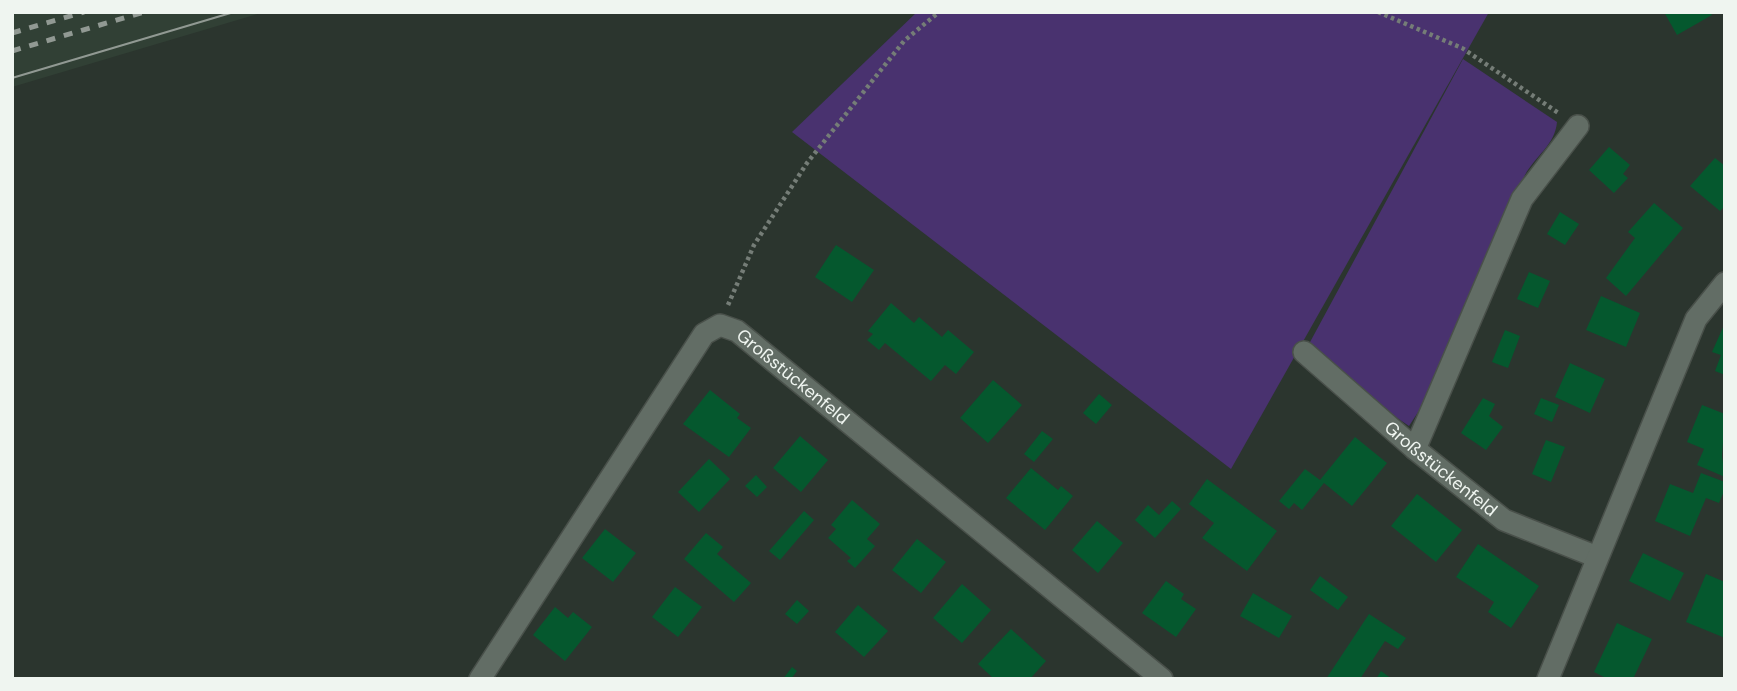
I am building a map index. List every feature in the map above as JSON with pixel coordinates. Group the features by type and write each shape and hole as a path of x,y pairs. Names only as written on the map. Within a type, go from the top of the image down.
{"street":[{"path":"1415,450 1522,199 1578,126"},
{"path":"1548,679 1696,319 1725,283"},
{"name":"Großstückenfeld","path":"480,679 704,334 720,325 737,331 1162,679"},
{"name":"Großstückenfeld","path":"1304,352 1415,450 1504,520 1597,557"}],"path":[{"path":"720,325 754,245 807,163 904,41 939,12"},
{"path":"1378,12 1462,48 1578,126"}],"shaded area":[{"path":"264,12 12,87 12,14"},
{"path":"917,12 1489,12 1231,469 792,132"},
{"path":"1463,59 1557,122 1556,130 1529,168 1510,203 1422,406 1409,426 1381,407 1309,344"}],"building":[{"path":"1664,12 1710,12 1712,15 1677,35"},
{"path":"1609,147 1630,165 1623,174 1628,178 1614,193 1589,170"},
{"path":"1715,158 1725,166 1725,206 1720,211 1690,186"},
{"path":"1654,203 1683,228 1626,296 1606,278 1635,238 1628,232"},
{"path":"1560,212 1579,224 1565,245 1547,234"},
{"path":"836,245 874,270 852,302 815,277"},
{"path":"1529,272 1550,281 1538,308 1517,299"},
{"path":"1601,296 1640,313 1626,347 1586,330"},
{"path":"891,303 914,323 919,317 942,337 948,330 974,352 956,374 945,365 931,381 885,343 879,350 867,340 873,334 868,331"},
{"path":"1725,323 1725,375 1715,371 1721,355 1712,352"},
{"path":"1505,330 1520,336 1508,368 1492,362"},
{"path":"1570,363 1605,379 1590,413 1555,397"},
{"path":"993,380 1022,405 988,443 960,418"},
{"path":"710,390 740,414 737,418 751,428 729,457 683,424"},
{"path":"1099,394 1112,405 1096,424 1083,413"},
{"path":"1483,398 1495,404 1489,416 1503,427 1486,450 1461,433"},
{"path":"1541,398 1559,405 1552,422 1534,414"},
{"path":"1702,405 1725,414 1722,456 1725,477 1697,465 1704,449 1687,442"},
{"path":"1042,431 1053,439 1034,462 1024,454"},
{"path":"800,436 828,460 801,492 773,468"},
{"path":"1355,437 1387,463 1352,506 1324,483 1302,510 1294,503 1289,509 1279,501 1305,469 1320,480"},
{"path":"1546,440 1565,447 1551,482 1532,474"},
{"path":"709,459 730,479 699,512 678,492"},
{"path":"1031,468 1058,490 1061,486 1073,496 1045,530 1006,498"},
{"path":"1701,473 1725,482 1725,489 1719,503 1706,498 1690,536 1655,521 1670,484 1693,493"},
{"path":"756,475 767,487 757,497 745,486"},
{"path":"1207,479 1277,531 1247,571 1202,538 1214,523 1189,504"},
{"path":"1417,494 1462,530 1436,562 1391,526"},
{"path":"852,500 880,524 867,539 875,546 855,568 847,561 851,558 828,538 836,529 831,525"},
{"path":"1172,501 1181,509 1155,538 1135,520 1148,505 1159,515"},
{"path":"804,511 814,520 780,560 769,551"},
{"path":"1097,521 1123,543 1098,573 1072,550"},
{"path":"605,529 636,553 613,582 582,558"},
{"path":"706,533 723,547 717,554 751,583 734,602 684,559"},
{"path":"917,539 946,562 921,593 892,570"},
{"path":"1478,544 1539,586 1511,628 1488,612 1494,602 1456,577"},
{"path":"1643,553 1684,573 1670,601 1629,581"},
{"path":"1706,574 1725,582 1725,638 1686,622"},
{"path":"1320,576 1348,597 1338,610 1310,590"},
{"path":"1166,581 1184,594 1181,599 1196,609 1176,637 1142,613"},
{"path":"962,584 991,610 962,643 933,618"},
{"path":"675,587 702,607 678,637 652,617"},
{"path":"1253,593 1292,616 1279,638 1240,616"},
{"path":"797,600 809,611 797,624 785,614"},
{"path":"858,605 888,631 864,657 835,632"},
{"path":"555,607 568,618 573,612 592,627 565,661 533,635"},
{"path":"1369,614 1406,638 1398,649 1385,641 1360,679 1326,679"},
{"path":"1617,623 1652,639 1633,679 1608,679 1594,672"},
{"path":"1011,629 1046,661 1030,679 994,679 978,664"},
{"path":"792,667 797,671 791,679 783,679"},
{"path":"1381,671 1392,679 1376,679"}],"tram line":[{"path":"12,78 234,12"}],"railway":[{"path":"12,33 84,12"},
{"path":"12,51 144,12"}]}
